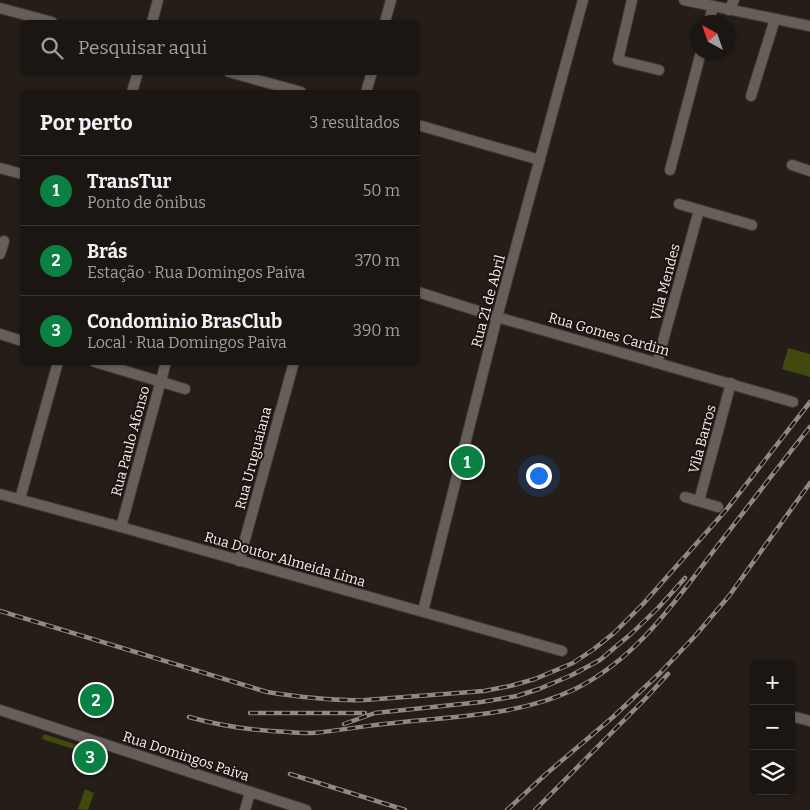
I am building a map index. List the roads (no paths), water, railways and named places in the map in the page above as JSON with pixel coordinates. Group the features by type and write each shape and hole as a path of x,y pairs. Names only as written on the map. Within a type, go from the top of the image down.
{"street":[{"path":"153,20 158,0"},
{"path":"386,20 391,0"},
{"name":"Rua 21 de Abril","path":"423,611 497,317 583,0"},
{"path":"632,0 618,60 658,70"},
{"path":"684,0 810,26"},
{"path":"729,10 734,0"},
{"path":"711,15 713,6"},
{"path":"0,8 45,20"},
{"path":"751,96 775,19"},
{"path":"670,170 699,60"},
{"path":"133,90 137,75"},
{"path":"240,75 294,90"},
{"path":"367,90 371,75"},
{"path":"420,126 540,160"},
{"path":"792,166 810,171"},
{"path":"0,168 20,173"},
{"path":"679,204 752,225"},
{"name":"Vila Mendes","path":"657,363 699,210"},
{"path":"0,254 4,241"},
{"name":"Rua Gomes Cardim","path":"420,293 497,317 793,402"},
{"path":"0,334 20,340"},
{"path":"20,499 57,365"},
{"path":"105,365 185,389"},
{"name":"Rua Paulo Afonso","path":"121,527 165,365"},
{"name":"Rua Uruguaiana","path":"239,561 293,365"},
{"name":"Vila Barros","path":"699,501 731,383"},
{"name":"Rua Doutor Almeida Lima","path":"0,494 562,651"},
{"path":"685,497 718,507"},
{"name":"Rua Domingos Paiva","path":"0,710 306,810"},
{"path":"795,717 810,721"},
{"path":"245,810 250,792"}],"railway":[{"path":"0,611 267,692 279,694 328,699 365,700 484,691 510,686 535,679 573,663 614,633 643,604 727,509 810,402"},
{"path":"189,717 251,729 312,733 486,714 532,705 575,689 597,677 617,662 653,628 810,427"},
{"path":"507,810 613,717 660,673 695,636 729,596 810,483"},
{"path":"344,724 375,713 481,702 517,696 572,675 600,660 632,633 685,578"},
{"path":"535,810 668,674"},
{"path":"250,713 365,713"},
{"path":"290,774 405,810"}],"place":[{"name":"TransTur","path":"467,462"},
{"name":"Brás","path":"96,700"},
{"name":"Condominio BrasClub","path":"90,757"}]}
